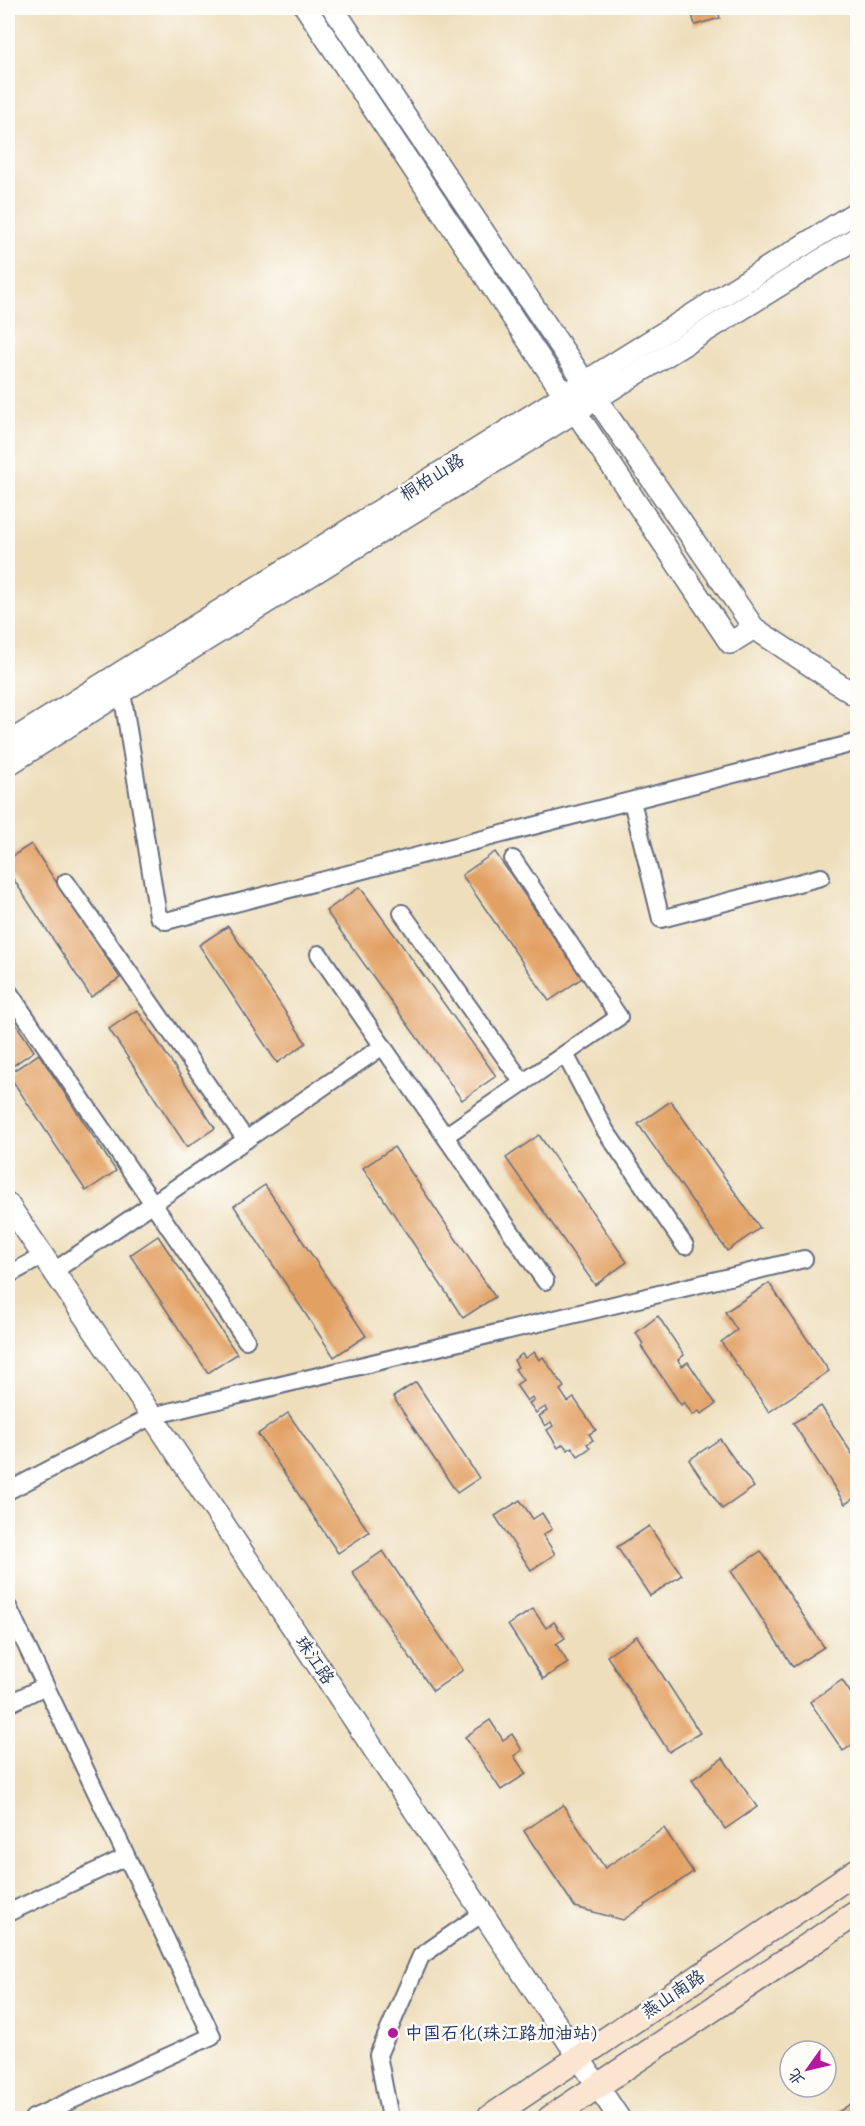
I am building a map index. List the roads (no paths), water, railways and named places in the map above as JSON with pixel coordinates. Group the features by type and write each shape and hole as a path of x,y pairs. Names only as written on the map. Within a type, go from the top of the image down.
{"main road":[{"name":"燕山南路","path":"489,2118 858,1870"},
{"name":"燕山南路","path":"550,2118 858,1912"}],"street":[{"path":"306,8 730,643 754,627"},
{"path":"333,8 584,381 754,627 858,697"},
{"name":"桐柏山路","path":"8,765 570,403 584,381 858,211"},
{"name":"桐柏山路","path":"8,743 570,403 597,399 858,237"},
{"path":"122,692 158,916 166,921 858,742"},
{"path":"632,801 661,919 821,877"},
{"path":"445,1136 619,1017 513,859"},
{"path":"66,882 246,1140"},
{"path":"402,912 522,1083"},
{"path":"319,954 545,1281"},
{"path":"8,991 246,1340"},
{"path":"8,1275 49,1263 153,1204 383,1046"},
{"path":"565,1054 605,1130 685,1246"},
{"name":"珠江路","path":"8,1204 484,1912 619,2118"},
{"path":"8,1491 152,1416 804,1259"},
{"path":"8,1607 212,2036 33,2118"},
{"path":"8,1704 45,1686"},
{"path":"8,1912 126,1857"},
{"path":"390,2118 378,2055 420,1956 484,1912"}],"place":[{"name":"中国石化(珠江路加油站)","path":"393,2033"}]}
